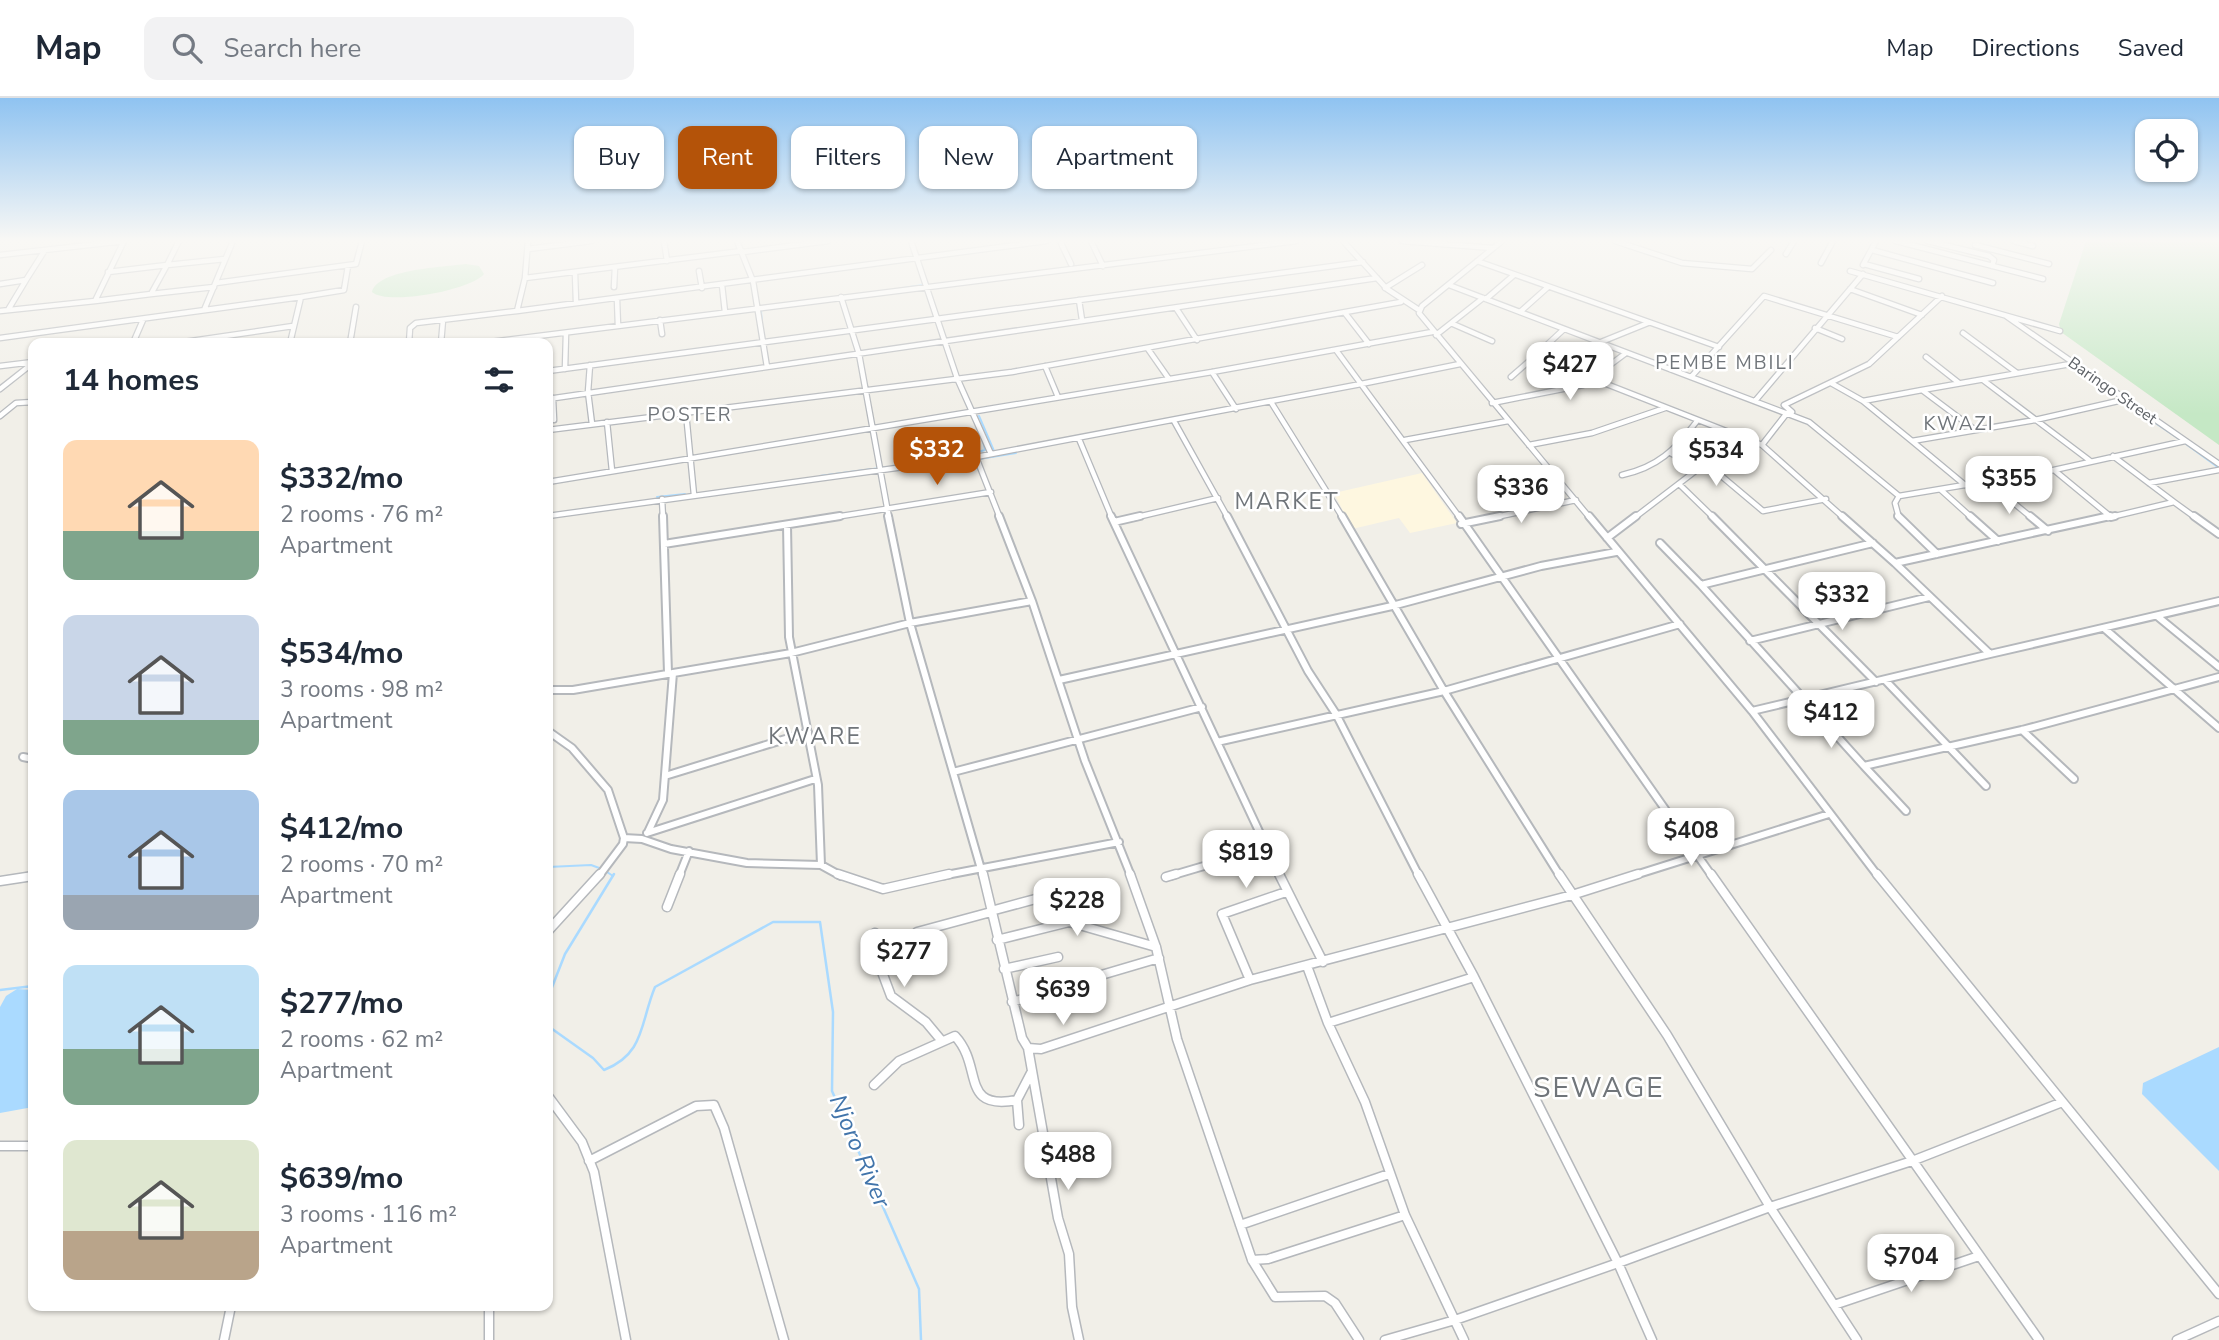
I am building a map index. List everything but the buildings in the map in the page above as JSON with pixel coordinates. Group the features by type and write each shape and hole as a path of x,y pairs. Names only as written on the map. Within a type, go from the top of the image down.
{"street":[{"path":"8,310 15,299"},
{"path":"0,312 111,299"},
{"path":"204,310 209,299"},
{"path":"0,338 286,299"},
{"path":"290,338 300,299"},
{"path":"517,311 520,299"},
{"path":"410,338 412,325 617,299 618,326"},
{"path":"724,299 725,312"},
{"path":"756,299 761,343 768,367"},
{"path":"524,338 826,299"},
{"path":"842,299 859,354 879,471 910,623 981,867 1021,1038 1028,1048 1058,1219 1069,1254 1072,1307 1079,1340"},
{"path":"932,299 957,378 991,454"},
{"path":"553,370 1087,299"},
{"path":"553,398 1237,299"},
{"path":"1398,299 1419,310 1434,333 1492,403 1752,711 1829,814 2060,1103 2219,1294"},
{"path":"1419,310 1432,299"},
{"path":"553,481 1434,333 1453,324 1483,299"},
{"path":"1486,299 1796,416 1824,431 1899,496 2054,470 2089,460 2185,441"},
{"path":"1520,312 1535,299"},
{"path":"1579,299 1719,347"},
{"path":"1691,377 1761,299"},
{"path":"1774,299 1898,337"},
{"path":"1755,401 1840,299"},
{"path":"1878,299 1922,315"},
{"path":"1796,416 1784,405 1869,364 1939,299"},
{"name":"Baringo Street","path":"1951,299 2060,331"},
{"path":"1079,300 1082,320"},
{"path":"553,429 1045,366 1401,302"},
{"path":"350,338 356,307"},
{"path":"1176,308 1197,340"},
{"path":"1345,313 1368,344"},
{"name":"Baringo Street","path":"2006,316 2219,464"},
{"path":"135,338 143,320"},
{"path":"441,338 443,320"},
{"path":"660,320 662,334"},
{"path":"1600,342 1648,323"},
{"path":"1453,324 1492,341"},
{"path":"209,338 293,326"},
{"path":"1815,328 1842,339"},
{"path":"1511,377 1564,329"},
{"path":"565,369 566,333"},
{"path":"1963,333 2017,373"},
{"path":"1148,349 1168,379"},
{"path":"1336,350 1405,440 1461,524 1698,854 2039,1340"},
{"path":"1492,403 1561,391 1594,379 1626,353"},
{"path":"1535,356 1762,445 1826,499 1990,654"},
{"path":"1926,357 1959,383"},
{"path":"0,366 28,363"},
{"path":"1863,401 2076,363"},
{"path":"553,515 976,457 1460,364"},
{"path":"590,365 592,424"},
{"path":"0,389 28,366"},
{"path":"1045,366 1058,397"},
{"path":"1212,372 1236,409"},
{"path":"1983,380 2089,460"},
{"path":"1831,383 1863,401 1965,485"},
{"path":"1922,390 1974,430"},
{"path":"1912,441 2035,420 2127,399"},
{"path":"0,415 19,402 28,402"},
{"path":"1271,402 1335,503 1392,606 1444,691 1572,895 1667,1035 1770,1207 1857,1340"},
{"path":"1529,445 1592,433 1665,408"},
{"path":"553,413 554,420"},
{"path":"686,413 694,495"},
{"path":"1762,445 1787,413"},
{"path":"1174,421 1218,498 1308,671 1336,714 1447,929 1475,977 1618,1263 1652,1340"},
{"path":"1405,440 1508,421"},
{"path":"1622,475 1655,467 1672,454 1697,421"},
{"path":"607,422 612,471"},
{"path":"1079,439 1114,522 1178,654 1265,848 1323,962"},
{"path":"1672,454 1728,480 1763,511 1826,499"},
{"path":"2113,456 2217,531"},
{"path":"976,457 1032,601 1079,739 1156,947 1177,1039 1252,1260 1269,1293 1279,1300 1325,1296 1335,1304 1359,1340"},
{"path":"1607,538 1702,466"},
{"path":"2054,470 2111,517"},
{"path":"2149,483 2219,470"},
{"path":"1987,481 2048,531"},
{"path":"1679,484 1768,569 1877,682"},
{"path":"1941,490 1998,541"},
{"path":"664,544 991,492"},
{"path":"1899,496 1895,503 1898,517 1937,554"},
{"path":"1114,522 1218,498"},
{"path":"645,836 663,800 665,776 670,673 662,499"},
{"path":"1461,524 1576,500"},
{"path":"1895,563 2174,502"},
{"path":"787,525 786,611 791,653 815,779 823,844 821,865"},
{"path":"1660,543 1906,811"},
{"path":"1701,585 1873,543"},
{"path":"1059,680 1392,606 1616,552"},
{"path":"1750,641 1929,597"},
{"path":"553,690 573,690 791,653 910,623 1032,601"},
{"path":"1752,711 2219,601"},
{"path":"2157,617 2219,667"},
{"path":"1217,742 1444,691 1680,624"},
{"path":"2105,629 2219,728"},
{"path":"1864,766 2022,730 2219,677"},
{"path":"1885,680 1986,786"},
{"path":"953,772 1202,707"},
{"path":"2022,730 2074,779"},
{"path":"665,776 808,732"},
{"path":"553,735 572,748 608,790 624,838 619,850 595,881 553,926"},
{"path":"23,757 28,758"},
{"path":"624,838 645,836 815,779"},
{"path":"1028,1048 1041,1049 1250,980 1572,895 1829,814"},
{"path":"645,836 671,849 747,863 821,865 841,876 883,889 981,867 1119,842"},
{"path":"1166,877 1265,848"},
{"path":"667,907 689,851"},
{"path":"0,881 28,877"},
{"path":"1250,980 1222,914 1286,892"},
{"path":"917,932 1054,894"},
{"path":"997,940 1069,922 1156,947"},
{"path":"875,933 882,972 891,996 926,1022 941,1040"},
{"path":"1004,969 1058,957"},
{"path":"1098,976 1159,958"},
{"path":"1307,966 1328,1023 1365,1102 1405,1215 1464,1340"},
{"path":"1328,1023 1475,977"},
{"path":"1012,1002 1078,983"},
{"path":"874,1085 888,1067 941,1040 955,1036 967,1047 977,1093 982,1100 997,1105 1017,1100"},
{"path":"1019,1125 1017,1100 1031,1073"},
{"path":"553,1102 569,1121 589,1161 626,1340"},
{"path":"1385,1340 1455,1320 1770,1207 1912,1161 2060,1103"},
{"path":"589,1161 696,1106 714,1105 724,1128 784,1340"},
{"path":"0,1146 28,1146"},
{"path":"1240,1225 1389,1174"},
{"path":"1252,1260 1268,1259 1405,1215"},
{"path":"1834,1305 1979,1256"},
{"path":"224,1340 230,1311"},
{"path":"489,1311 489,1340"},
{"path":"2177,1340 2219,1321"}],"shaded area":[{"path":"1422,473 1457,523 1410,533 1399,518 1352,529 1334,493"}],"green space":[{"path":"2067,299 2219,299 2219,445 2061,332 2059,324"}],"water":[{"path":"17,989 28,990 28,1108 0,1113 0,1007 6,996"},
{"path":"2219,1047 2219,1171 2142,1094 2143,1083"}],"waterway":[{"path":"761,311 762,322"},
{"path":"2126,402 2145,416"},
{"path":"979,416 994,451"},
{"path":"2154,422 2179,439"},
{"path":"960,457 985,450 983,441"},
{"path":"2186,444 2219,468"},
{"path":"979,459 1016,453"},
{"path":"820,476 888,467"},
{"path":"657,497 685,494"},
{"name":"Njoro River","path":"553,867 591,865 602,869"},
{"name":"Njoro River","path":"607,872 613,876"},
{"name":"Njoro River","path":"553,985 565,954 613,876"},
{"name":"Njoro River","path":"553,1030 593,1058 604,1070 617,1063 634,1046 655,987 773,922 820,922 833,1012 832,1091 919,1289 921,1340"},
{"name":"Njoro River","path":"0,990 28,987"}],"district":[{"name":"PEMBE MBILI","path":"1725,362"},
{"name":"POSTER","path":"690,414"},
{"name":"KWAZI","path":"1959,423"},
{"name":"MARKET","path":"1287,501"},
{"name":"KWARE","path":"815,736"},
{"name":"SEWAGE","path":"1599,1087"}]}
